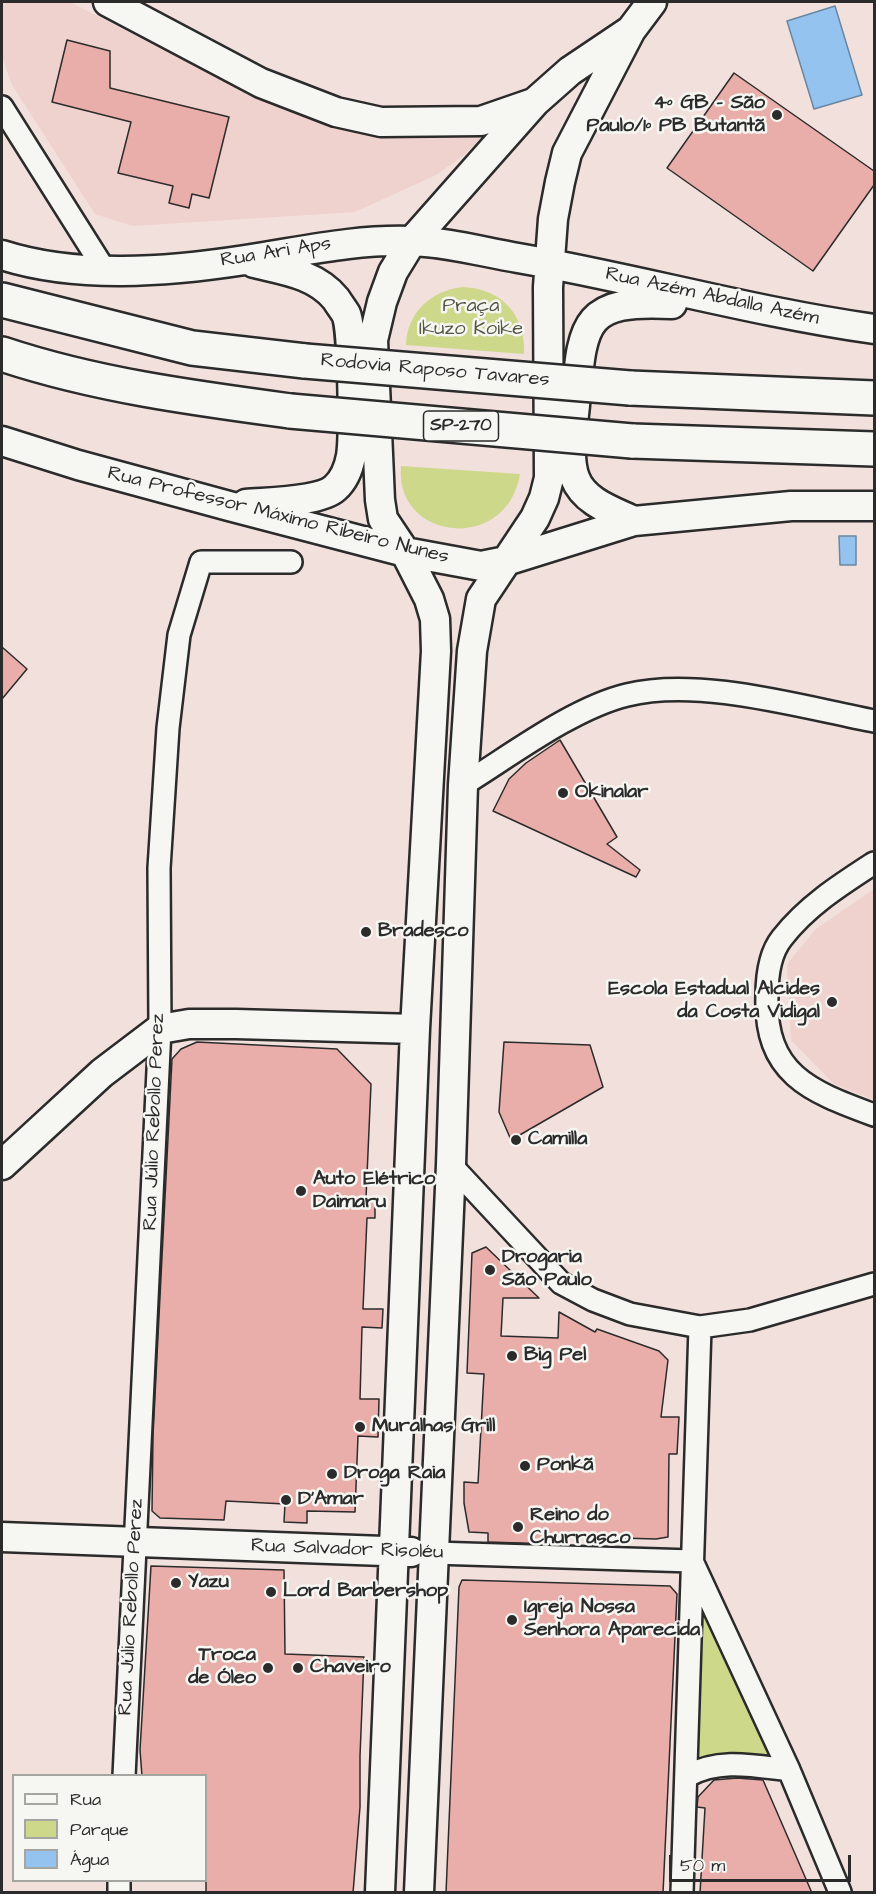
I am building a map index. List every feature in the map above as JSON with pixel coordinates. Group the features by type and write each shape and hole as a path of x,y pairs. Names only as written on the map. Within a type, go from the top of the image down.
{"highway":[{"name":"Rodovia Raposo Tavares","path":"2,300 192,348 305,361 630,388 874,398"},
{"name":"SP-270","path":"2,354 34,365 164,394 290,411 632,441 874,450"}],"main road":[{"path":"108,2 261,84 336,112 381,122 481,121 535,102"},
{"path":"419,1893 451,1165 463,785 475,631 481,599 535,518 544,498 549,478 546,348 550,263 553,219 567,153 631,30 652,2"},
{"path":"380,1893 415,1029 436,651 435,619 429,599 405,552 383,519 380,500 373,340 382,302 393,272 412,241 535,102 570,71 631,30"},
{"name":"Rua Ari Aps","path":"2,255 61,269 106,272 243,261 342,243 412,241 460,246 550,263"},
{"path":"229,506 322,495 334,488 345,475 351,454 351,338 346,315 334,297 318,283 302,275 243,261"},
{"name":"Rua Azém Abdalla Azém","path":"550,263 749,308 874,329"},
{"path":"634,521 600,505 585,492 575,478 571,451 580,347 589,327 613,306 633,302 749,308"},
{"name":"Rua Professor Máximo Ribeiro Nunes","path":"2,441 78,465 405,552 481,566 506,561 634,521 791,506 874,506"},
{"path":"2,1166 102,1073 160,1029 189,1024 236,1024 415,1029"},
{"name":"Rua Salvador Risoléu","path":"2,1536 434,1553"}],"street":[{"path":"2,107 106,272"},
{"name":"Rua Júlio Rebollo Perez","path":"124,1774 160,1029 159,868 168,728 179,635 201,562 291,562"},
{"path":"463,785 560,725 601,704 626,695 658,690 701,689 874,721"},
{"path":"874,863 805,911 780,940 767,974 766,1011 773,1048 791,1074 826,1098 874,1116"},
{"path":"451,1165 561,1283 593,1300 630,1314 700,1327 750,1320 874,1284"},
{"path":"682,1893 700,1327"},
{"name":"Rua Salvador Risoléu","path":"434,1553 692,1561"},
{"path":"692,1561 789,1770 840,1893"},
{"path":"687,1776 699,1770 736,1763 789,1770"}],"shaded area":[{"path":"2,2 70,2 146,41 256,90 491,128 464,155 436,175 355,212 133,226 95,214 12,85 2,56"},
{"name":"Escola Estadual Alcides da Costa Vidigal","path":"874,889 874,1100 834,1084 791,1040 787,964 816,929"}],"green space":[{"name":"Praça Ikuzo Koike","path":"463,287 489,293 509,307 521,327 524,354 406,345 411,322 423,305 441,293"},
{"path":"401,466 520,474 511,500 495,517 475,526 453,528 432,523 415,510 404,491"},
{"path":"699,1581 778,1762 734,1754 715,1758 692,1768"}],"water":[{"path":"835,6 862,95 814,109 787,21"},
{"path":"839,536 856,536 856,565 840,565"}],"building":[{"path":"67,40 110,51 110,88 229,117 209,198 192,194 189,208 169,203 173,186 118,173 131,122 52,102"},
{"path":"734,73 874,171 874,185 813,271 667,168"},
{"path":"2,647 27,669 2,699"},
{"path":"560,740 617,837 607,844 640,870 636,877 493,811 509,779 526,763"},
{"path":"197,1042 337,1049 371,1084 366,1198 375,1199 375,1218 367,1218 363,1309 383,1309 382,1328 362,1327 360,1399 379,1399 378,1437 358,1436 355,1512 307,1511 307,1523 284,1522 285,1504 226,1501 224,1520 160,1518 152,1511 153,1435 172,1059 181,1049"},
{"path":"504,1042 590,1045 603,1087 511,1140 499,1112"},
{"path":"486,1247 539,1298 503,1298 501,1336 558,1338 559,1312 595,1332 597,1329 659,1351 668,1360 661,1417 679,1417 677,1454 669,1454 668,1537 656,1539 549,1536 549,1544 488,1542 488,1533 469,1532 464,1503 464,1482 478,1483 484,1374 467,1373 472,1253"},
{"path":"151,1566 284,1570 285,1654 364,1657 360,1807 353,1893 206,1893 207,1774 142,1774 140,1750"},
{"path":"462,1580 670,1586 677,1594 663,1893 446,1893 459,1587"},
{"path":"737,1778 763,1780 812,1893 700,1893 705,1808 697,1807 698,1797 714,1780"}],"place":[{"name":"4º GB - São Paulo/1º PB Butantã","path":"777,115"},
{"name":"Okinalar","path":"563,793"},
{"name":"Bradesco","path":"366,932"},
{"name":"Escola Estadual Alcides da Costa Vidigal","path":"832,1002"},
{"name":"Camilla","path":"516,1140"},
{"name":"Auto Elétrico Daimaru","path":"301,1191"},
{"name":"Drogaria São Paulo","path":"490,1270"},
{"name":"Big Pel","path":"512,1356"},
{"name":"Muralhas Grill","path":"360,1427"},
{"name":"Ponkã","path":"525,1466"},
{"name":"Droga Raia","path":"332,1474"},
{"name":"D'Amar","path":"286,1500"},
{"name":"Reino do Churrasco","path":"518,1527"},
{"name":"Yazu","path":"176,1583"},
{"name":"Lord Barbershop","path":"271,1592"},
{"name":"Igreja Nossa Senhora Aparecida","path":"512,1620"},
{"name":"Troca de Óleo","path":"268,1668"},
{"name":"Chaveiro","path":"298,1668"}]}
